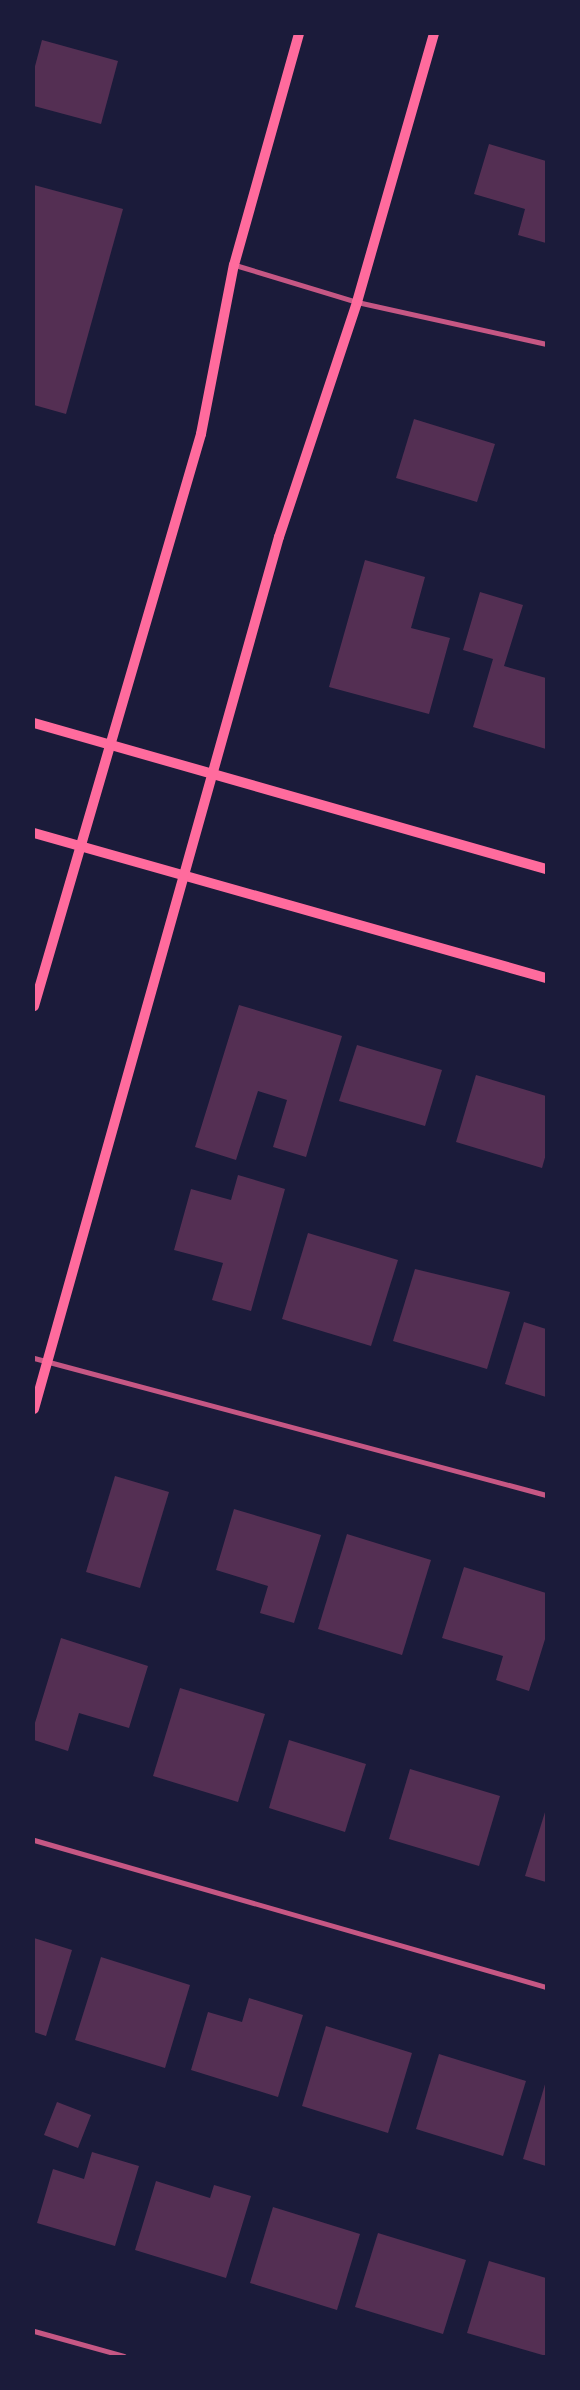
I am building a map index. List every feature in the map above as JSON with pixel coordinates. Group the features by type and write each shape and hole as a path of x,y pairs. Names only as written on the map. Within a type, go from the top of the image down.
{"main road":[{"path":"34,1006 82,846 200,434 234,265 299,34"},
{"path":"34,1409 279,537 357,302 434,34"},
{"path":"34,723 546,869"},
{"path":"34,833 182,877 546,978"}],"street":[{"path":"234,265 357,302 546,344"},
{"path":"34,1358 546,1495"},
{"path":"34,1840 546,1987"},
{"path":"34,2331 124,2356"}],"building":[{"path":"42,40 118,61 101,124 34,106 34,70"},
{"path":"489,144 546,161 546,243 518,235 525,209 474,194"},
{"path":"34,185 123,209 66,414 34,405"},
{"path":"414,419 495,444 477,502 396,478"},
{"path":"365,560 425,577 411,628 450,638 429,714 329,687"},
{"path":"480,592 523,605 504,666 546,678 546,749 473,727 493,659 463,650"},
{"path":"239,1005 342,1036 306,1157 273,1147 287,1100 258,1091 236,1160 195,1147"},
{"path":"357,1045 442,1070 425,1126 339,1101"},
{"path":"476,1075 546,1096 546,1154 542,1168 456,1142"},
{"path":"238,1175 285,1189 251,1311 212,1300 223,1263 174,1250 191,1189 231,1200"},
{"path":"308,1233 398,1260 371,1346 282,1319"},
{"path":"415,1269 510,1292 487,1369 393,1341"},
{"path":"524,1322 546,1329 546,1397 505,1384"},
{"path":"115,1476 169,1492 140,1588 86,1572"},
{"path":"234,1509 321,1535 294,1623 260,1613 268,1586 216,1570"},
{"path":"347,1534 431,1560 402,1655 318,1629"},
{"path":"464,1567 546,1593 546,1636 529,1691 496,1680 503,1656 442,1638"},
{"path":"61,1638 148,1666 129,1728 79,1713 68,1751 34,1740 34,1726"},
{"path":"180,1688 265,1714 238,1802 153,1776"},
{"path":"289,1740 366,1764 345,1832 269,1808"},
{"path":"410,1769 500,1796 479,1866 389,1839"},
{"path":"546,1809 546,1882 525,1876"},
{"path":"34,1938 72,1950 46,2036 34,2032"},
{"path":"101,1957 190,1985 165,2068 75,2040"},
{"path":"249,1998 303,2015 278,2097 191,2070 208,2012 242,2022"},
{"path":"326,2026 412,2053 388,2133 302,2106"},
{"path":"439,2054 526,2081 503,2156 416,2129"},
{"path":"546,2081 546,2166 523,2159"},
{"path":"57,2102 91,2115 78,2148 44,2135"},
{"path":"92,2152 139,2166 115,2246 37,2223 53,2169 84,2179"},
{"path":"156,2181 210,2198 214,2185 251,2196 226,2278 135,2250"},
{"path":"273,2207 360,2234 337,2310 250,2283"},
{"path":"378,2233 466,2260 443,2334 355,2307"},
{"path":"489,2261 546,2278 546,2356 467,2333"}]}
